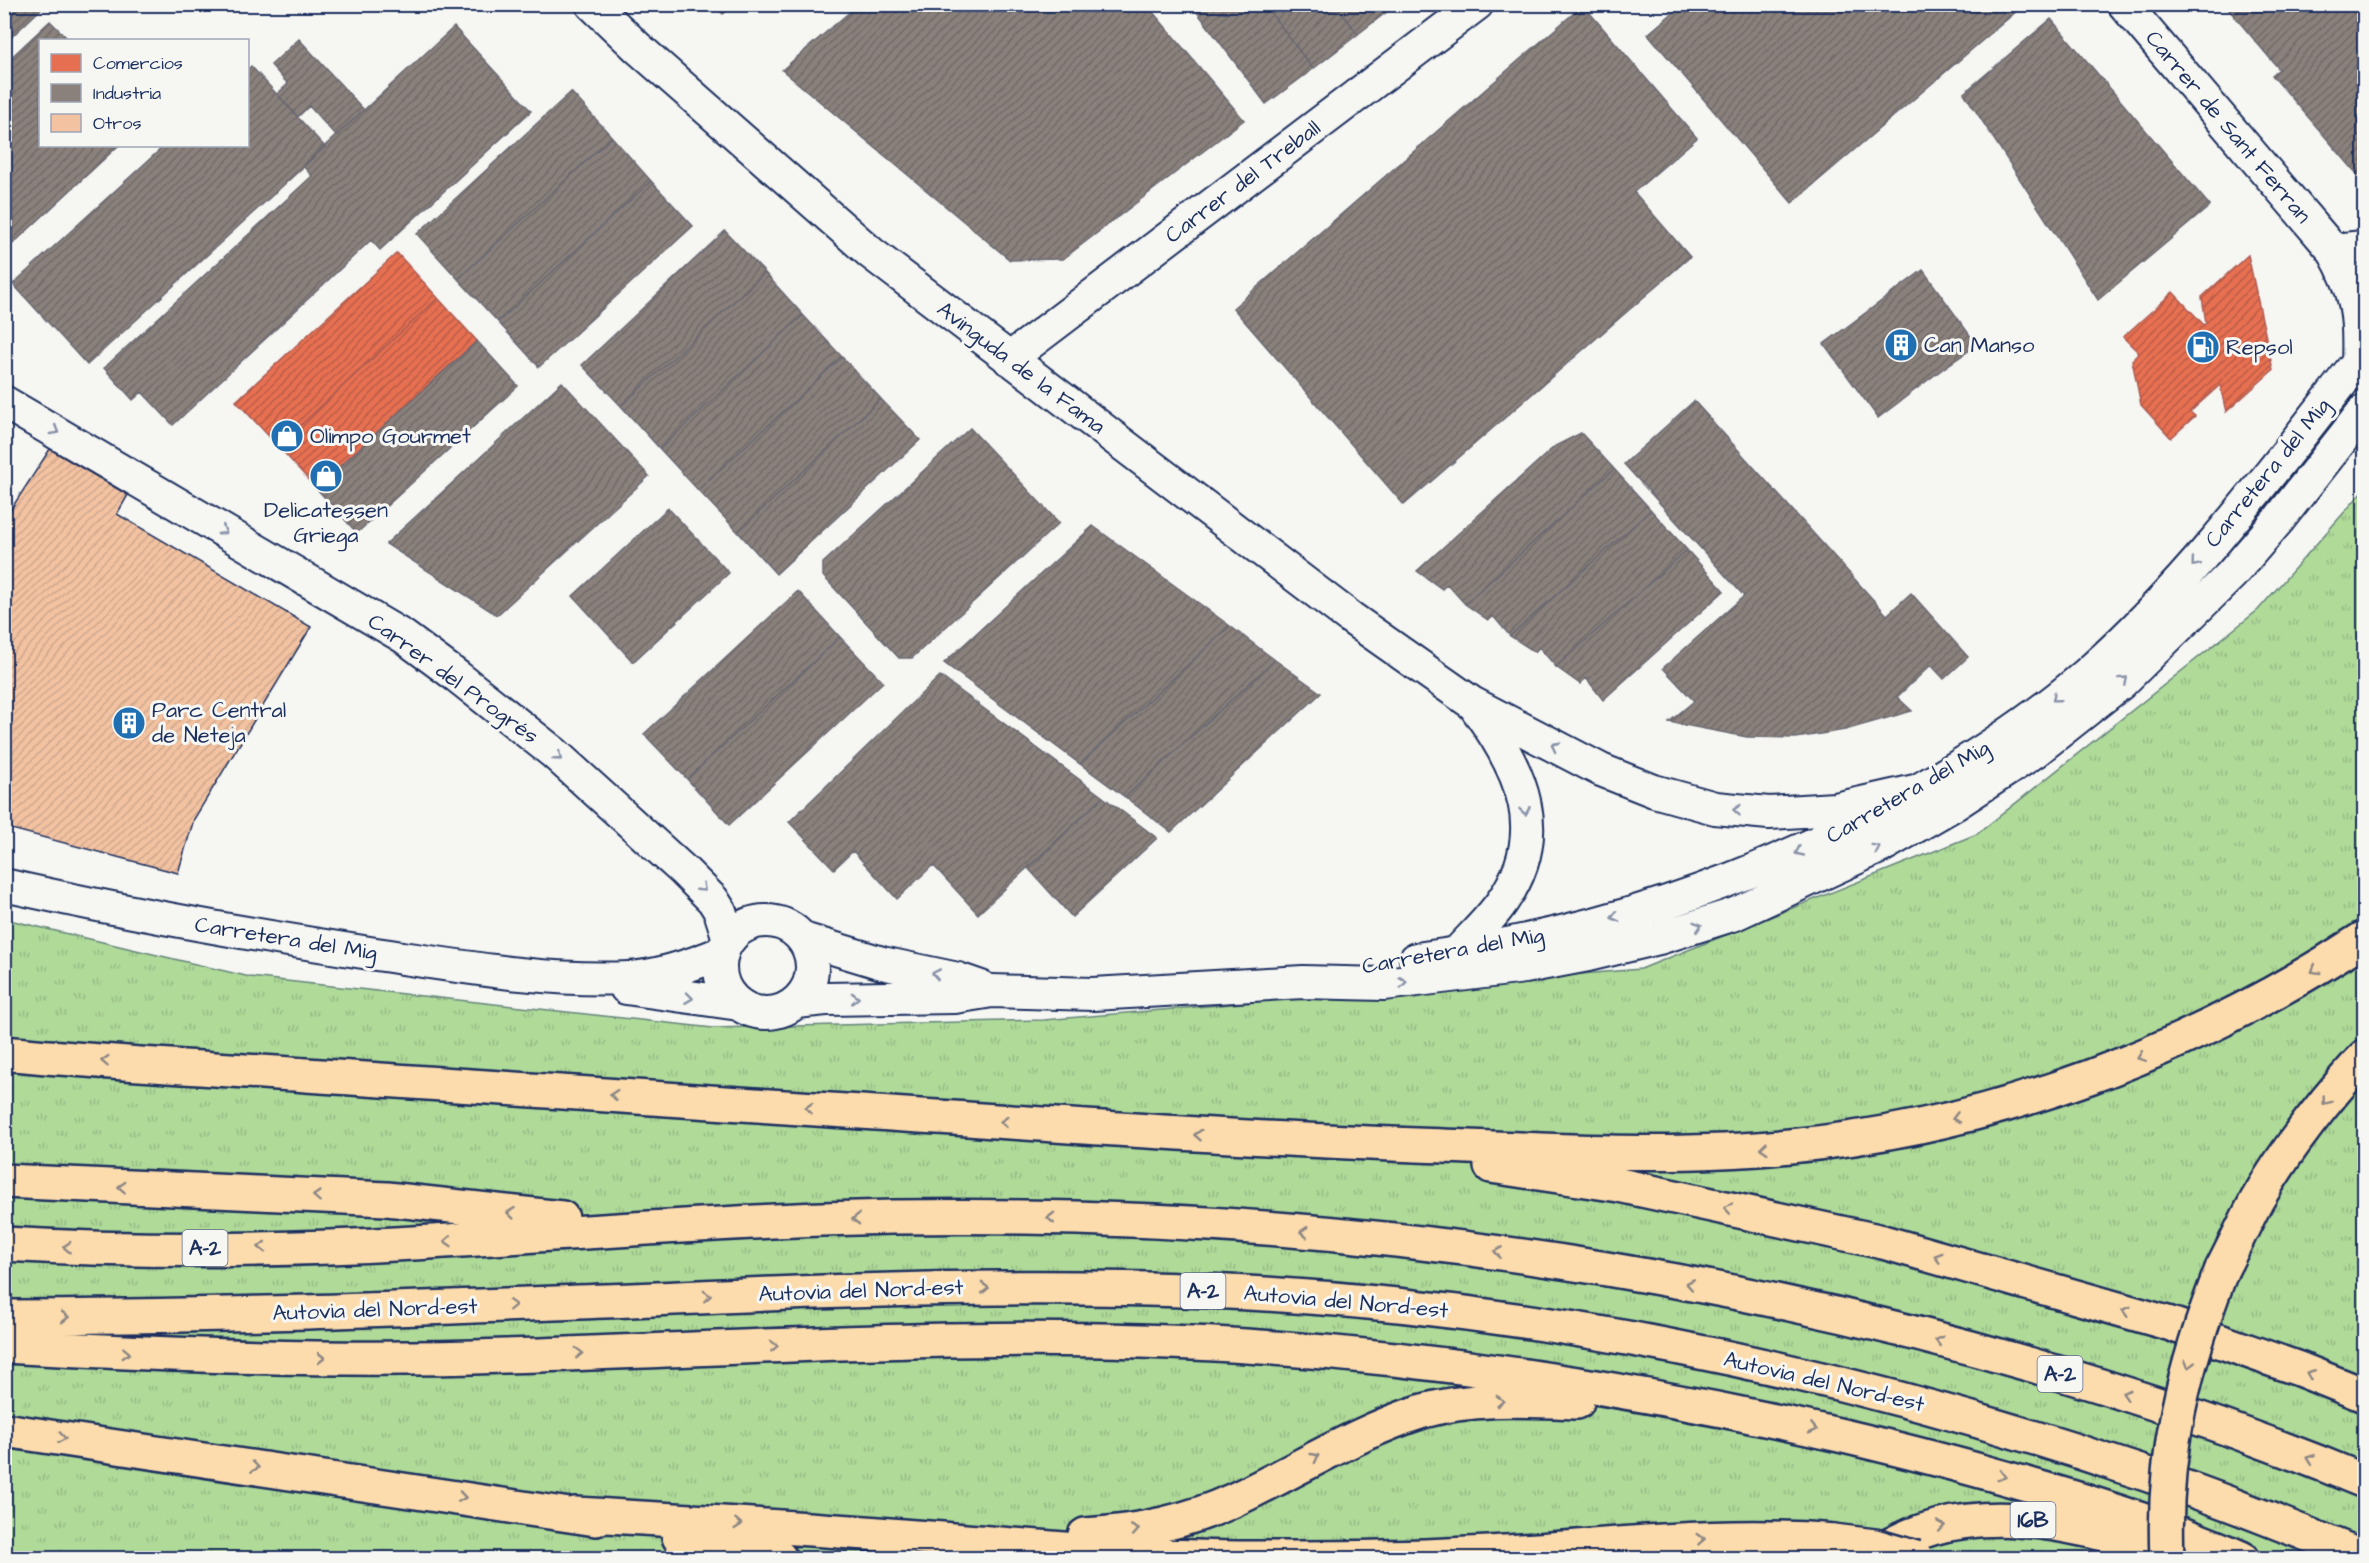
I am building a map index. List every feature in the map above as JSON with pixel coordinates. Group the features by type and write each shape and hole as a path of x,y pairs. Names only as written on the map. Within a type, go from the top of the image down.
{"highway":[{"path":"4,1055 1257,1138 1647,1152 1745,1150 1852,1138 1940,1121 1997,1107 2102,1072 2193,1035 2244,1010 2286,987 2364,938"},
{"path":"2167,1558 2167,1480 2175,1427 2187,1368 2222,1269 2257,1200 2291,1147 2327,1098 2364,1057"},
{"path":"1257,1138 1454,1160 1619,1185 1871,1239 2172,1324 2299,1369 2364,1395"},
{"path":"4,1181 387,1199 653,1228"},
{"name":"A-2","path":"4,1244 96,1249 405,1244 822,1219 990,1217 1110,1219 1335,1234 1460,1247 1595,1267 1730,1292 1886,1327 2016,1361 2148,1401 2364,1481"},
{"name":"Autovia del Nord-est","path":"4,1317 234,1315 918,1288 1102,1287 1215,1291 1351,1300 1467,1313 1598,1333 1866,1389 1999,1427 2129,1468 2285,1525 2364,1557"},
{"path":"4,1346 151,1354 305,1358 500,1356 902,1341 1143,1341 1276,1348 1394,1358 1601,1387 1756,1416 1992,1473 2198,1539 2241,1558"},
{"path":"930,1538 1044,1537 1120,1533 1156,1526 1234,1500 1335,1447 1375,1429 1425,1411 1475,1402 1525,1400 1592,1402 1756,1416"},
{"path":"4,1430 574,1514 780,1558"},
{"path":"574,1514 930,1538 1044,1549 1234,1558 1500,1553 1729,1537 1833,1540 1875,1546 1916,1558"},
{"name":"16B","path":"1869,1558 1891,1544 1934,1527 1979,1520 2016,1518 2058,1523 2200,1558"}],"street":[{"name":"Avinguda de la Fama","path":"592,4 638,48 871,253 1351,618 1473,703"},
{"name":"Carrer del Treball","path":"1009,359 1477,4"},
{"name":"Carrer de Sant Ferran","path":"2124,4 2333,250 2354,292 2361,359"},
{"path":"2333,250 2364,247"},
{"name":"Carretera del Mig","path":"1303,981 1366,965 1456,954 1520,942 1686,897 1732,880 1854,825 1919,790 1963,764 2030,719 2090,671 2181,579 2361,359"},
{"name":"Carrer del Progrés","path":"4,402 404,638 449,670 554,753 684,871 713,900 720,911 725,946"},
{"name":"Carretera del Mig","path":"796,1002 836,998 955,997 992,991 1093,994 1303,981 1384,984 1516,968 1588,955 1659,938 1735,914 1882,846 1955,804 2034,752 2120,684 2231,575 2280,518 2364,411"},
{"path":"1473,703 1601,771 1654,791 1715,808 1769,813 1835,809 1919,790"},
{"path":"1456,954 1501,903 1516,879 1525,850 1527,815 1519,778 1500,741 1473,703"},
{"name":"Carretera del Mig","path":"4,885 102,907 248,934 410,959 569,977 739,1004"},
{"path":"766,921 780,923 792,929 803,939 812,960 812,971 804,993 796,1002 783,1010 768,1013 752,1011 739,1004 724,987 720,976 725,946 739,929 752,923 766,921"},
{"name":"Carretera del Mig","path":"803,939 882,963 958,979 992,991"},
{"name":"Carretera del Mig","path":"569,977 630,978 659,974 725,946"}],"green space":[{"path":"2364,490 2364,1558 5,1558 5,919 250,977 713,1028 1044,1020 1641,969 1977,834 2258,610"}],"building: Comercios":[{"path":"397,253 438,298 278,446 236,401"},
{"path":"2248,255 2273,370 2226,412 2220,385 2190,412 2195,416 2171,438 2141,405 2132,360 2139,353 2123,337 2173,292 2204,325 2206,323 2202,297"},
{"path":"438,298 477,341 316,488 278,446"}],"building: Industria":[{"path":"4,4 37,4 41,9 4,44"},
{"path":"713,4 736,4 723,14"},
{"path":"859,4 1146,4 1244,120 1063,259 1010,260 782,70"},
{"path":"1191,4 1264,4 1313,69 1266,104"},
{"path":"1264,4 1335,4 1358,34 1313,69"},
{"path":"1335,4 1397,4 1358,34"},
{"path":"1683,4 2025,4 1792,203 1648,34"},
{"path":"2224,4 2364,4 2364,178 2357,174 2272,75 2279,69"},
{"path":"1583,5 1697,138 1634,192 1690,257 1404,505 1233,308"},
{"path":"2051,19 2210,206 2098,300 1964,93"},
{"path":"50,21 68,39 39,39 39,147 117,147 4,252 4,64"},
{"path":"454,27 531,111 380,250 371,240 173,425 142,392 133,400 104,368 312,176 303,166"},
{"path":"299,39 364,110 336,136 309,106 298,117 277,94 288,84 271,65"},
{"path":"251,66 325,147 87,365 13,284 163,147 249,147 249,68"},
{"path":"571,92 612,137 458,279 417,234"},
{"path":"612,137 651,181 498,322 458,279"},
{"path":"651,181 693,226 539,367 498,322"},
{"path":"725,231 765,273 621,406 582,365"},
{"name":"Can Manso","path":"1923,270 1977,345 1878,418 1824,344"},
{"path":"765,273 803,315 660,449 621,406"},
{"path":"803,315 842,357 698,490 660,449"},
{"path":"477,341 518,386 357,533 316,488"},
{"path":"842,357 881,399 738,532 698,490"},
{"path":"562,382 649,476 497,615 386,544"},
{"path":"881,399 920,440 776,574 738,532"},
{"path":"1694,401 1887,615 1911,593 1968,657 1944,679 1931,665 1897,697 1912,711 1845,730 1796,738 1747,737 1669,722 1694,701 1663,668 1744,596 1624,464"},
{"path":"970,428 1059,523 912,658 899,658 823,576 823,563"},
{"path":"1581,433 1614,469 1465,604 1447,584 1442,589 1417,571 1555,446"},
{"path":"1614,469 1651,510 1510,636 1493,616 1488,620 1465,604"},
{"path":"668,508 729,573 633,662 573,596"},
{"path":"1651,510 1687,550 1556,667 1539,647 1535,652 1510,636"},
{"path":"1093,526 1230,626 1080,764 944,663"},
{"path":"1687,550 1724,591 1603,700 1586,678 1580,684 1556,667"},
{"path":"798,591 840,637 687,779 644,734"},
{"path":"1230,626 1275,660 1125,797 1080,764"},
{"path":"840,637 883,682 729,825 687,779"},
{"path":"1275,660 1321,693 1171,832 1125,797"},
{"path":"940,676 1103,797 978,914 933,865 897,899 853,851 834,869 789,822"},
{"path":"1103,797 1157,838 1072,917 1028,868"}],"building: Otros":[{"name":"Parc Central de Neteja","path":"50,449 128,495 117,514 311,627 194,819 178,873 4,827 4,520"}],"place":[{"name":"Can Manso","path":"1901,345"},
{"name":"Repsol","path":"2203,347"},
{"name":"Olimpo Gourmet","path":"287,436"},
{"name":"Delicatessen Griega","path":"326,476"},
{"name":"Parc Central de Neteja","path":"129,723"}]}
